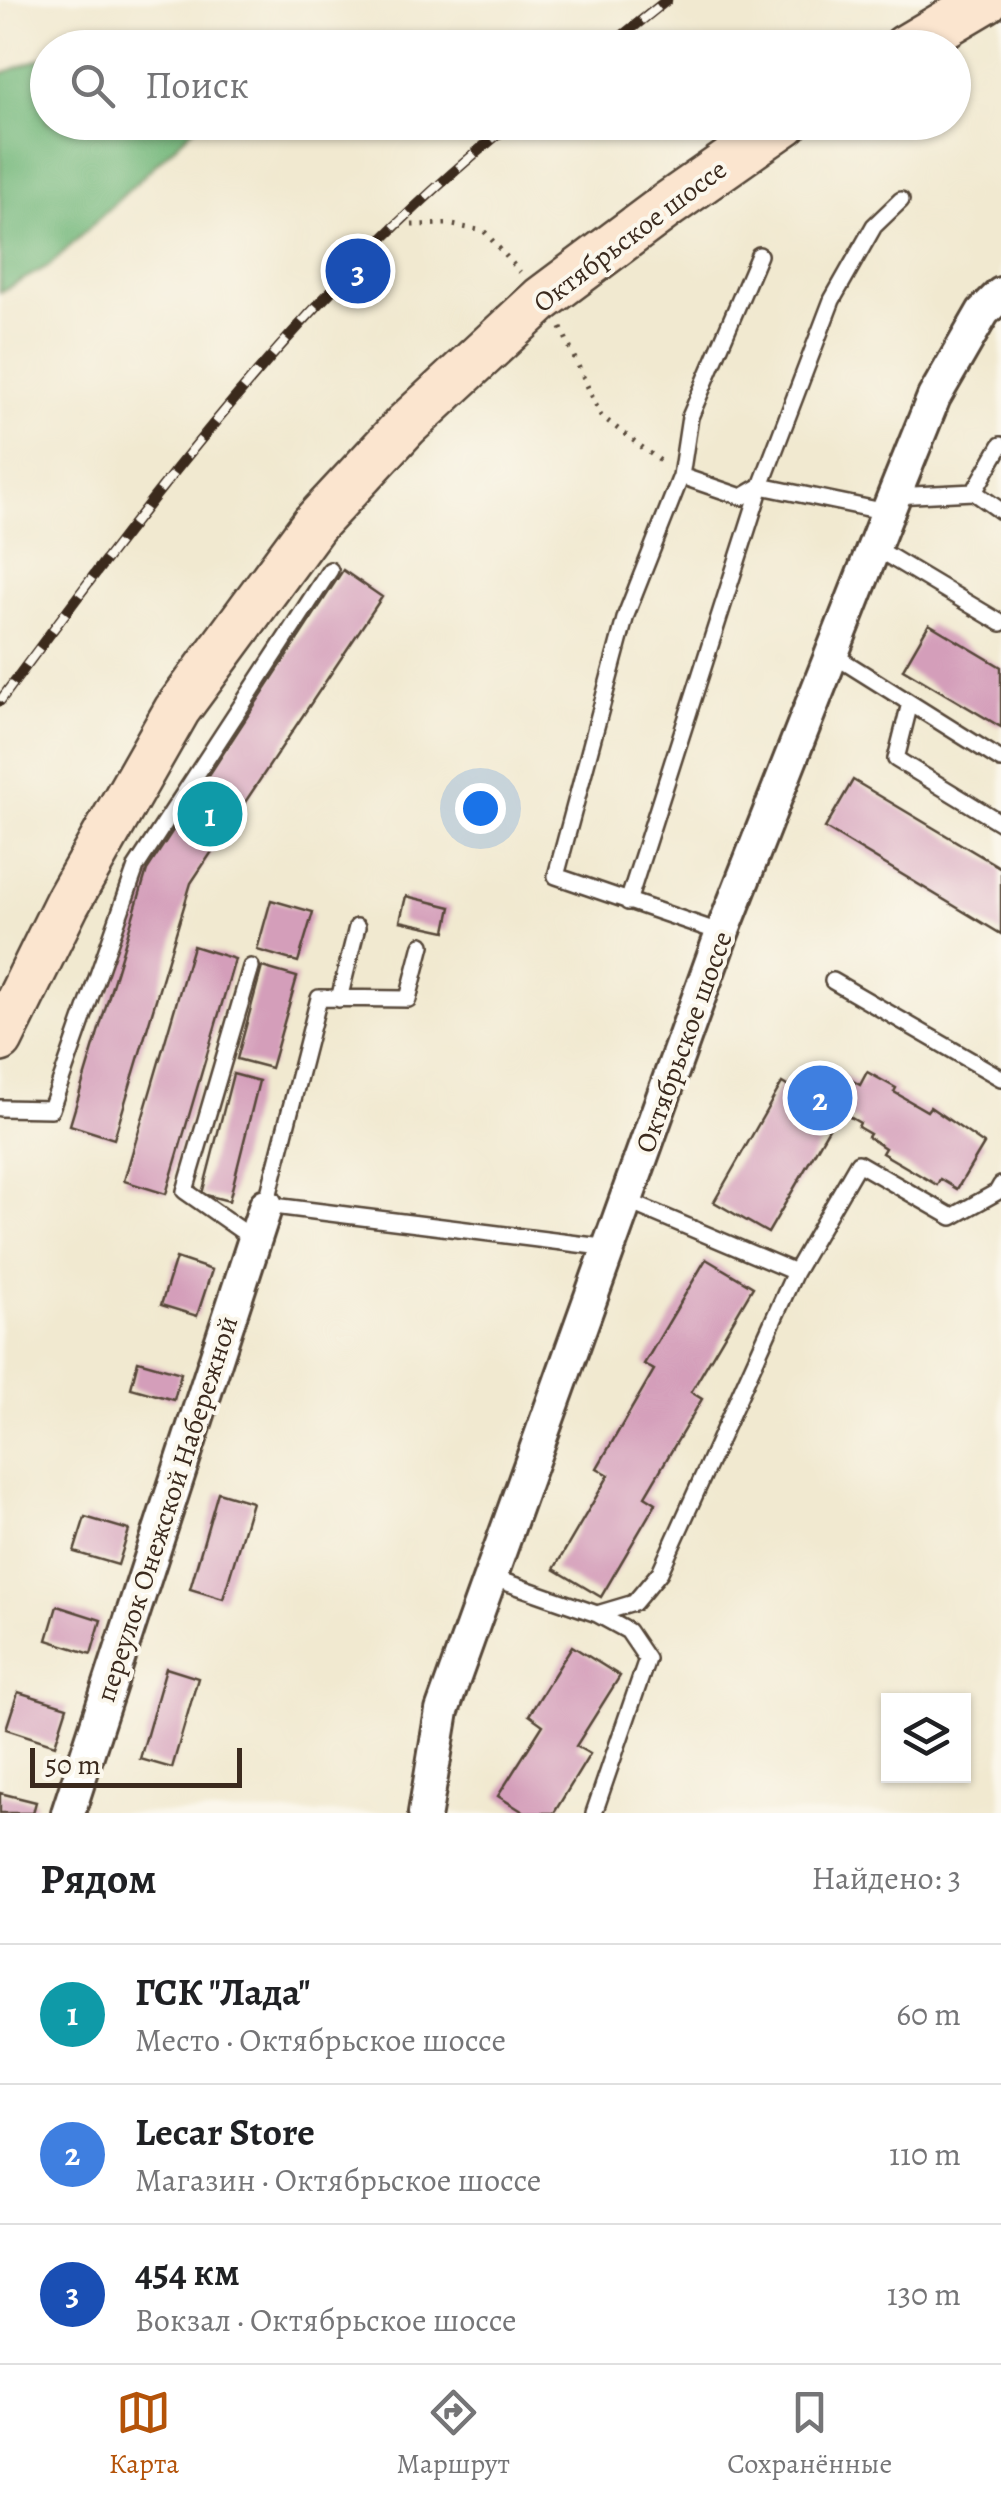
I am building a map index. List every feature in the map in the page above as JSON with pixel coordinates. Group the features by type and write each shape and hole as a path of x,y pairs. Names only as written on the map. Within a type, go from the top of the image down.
{"main road":[{"path":"935,30 986,0"},
{"name":"Октябрьское шоссе","path":"0,1039 67,903 177,710 314,524 406,425 542,299 760,140"}],"street":[{"name":"Октябрьское шоссе","path":"425,1813 442,1711 722,933 934,398 983,312 1001,294"},
{"name":"переулок Онежской Набережной","path":"68,1813 266,1205"}],"lane":[{"path":"628,902 761,486 832,300 874,226 901,200"},
{"path":"722,933 556,876 626,615 681,476 690,416 758,255"},
{"path":"974,492 1001,445"},
{"path":"681,476 742,497 761,486 891,504 974,492 1001,510"},
{"path":"874,547 1001,623"},
{"path":"0,1108 51,1110 136,867 330,570"},
{"path":"832,654 1001,760"},
{"path":"910,703 896,759 1001,823"},
{"path":"339,999 358,927"},
{"path":"422,946 408,999 319,998 266,1205 610,1248"},
{"path":"251,967 185,1191 255,1240"},
{"path":"833,981 1001,1078"},
{"path":"597,1614 634,1603 660,1572 795,1272 858,1163 952,1218 997,1192 1001,1185"},
{"path":"627,1201 795,1272"},
{"path":"491,1576 597,1614 628,1631 648,1659 594,1813"}],"path":[{"path":"412,225 446,224 484,231 525,278"},
{"path":"556,316 601,416 681,476"}],"green space":[{"path":"30,63 30,140 181,140 50,265 0,292 0,74"}],"building":[{"path":"343,570 382,597 191,883 114,1139 70,1125 147,870"},
{"path":"929,624 1001,667 1001,727 903,669"},
{"path":"853,780 1001,868 1001,934 825,828"},
{"path":"406,896 451,907 446,931 400,921"},
{"path":"271,900 313,912 298,962 257,950"},
{"path":"193,946 235,959 166,1194 124,1181"},
{"path":"262,967 297,977 271,1068 237,1059"},
{"path":"831,1068 860,1085 867,1072 927,1111 930,1107 984,1144 957,1189 940,1179 937,1185 882,1153 885,1148 858,1127 860,1123 839,1111 768,1233 714,1202 782,1083 812,1101"},
{"path":"233,1074 259,1081 229,1201 202,1194"},
{"path":"176,1258 212,1270 197,1316 161,1305"},
{"path":"706,1259 753,1287 691,1392 702,1399 645,1496 656,1503 601,1597 554,1569 609,1475 597,1468 654,1370 644,1364"},
{"path":"138,1361 181,1373 174,1400 131,1388"},
{"path":"218,1492 252,1502 223,1599 190,1589"},
{"path":"85,1517 129,1530 118,1565 74,1552"},
{"path":"57,1606 101,1620 91,1654 47,1640"},
{"path":"572,1646 620,1676 576,1746 590,1754 554,1813 525,1813 498,1796 543,1725 529,1715"},
{"path":"166,1668 198,1678 172,1768 140,1759"},
{"path":"18,1692 67,1707 55,1745 6,1729"},
{"path":"0,1793 36,1802 33,1813 0,1813"}],"railway":[{"path":"630,30 667,0"},
{"path":"0,701 176,470 302,322 369,252 492,140"}],"place":[{"name":"454 км","path":"358,271"},
{"name":"ГСК \"Лада\"","path":"210,814"},
{"name":"Lecar Store","path":"820,1098"}]}
